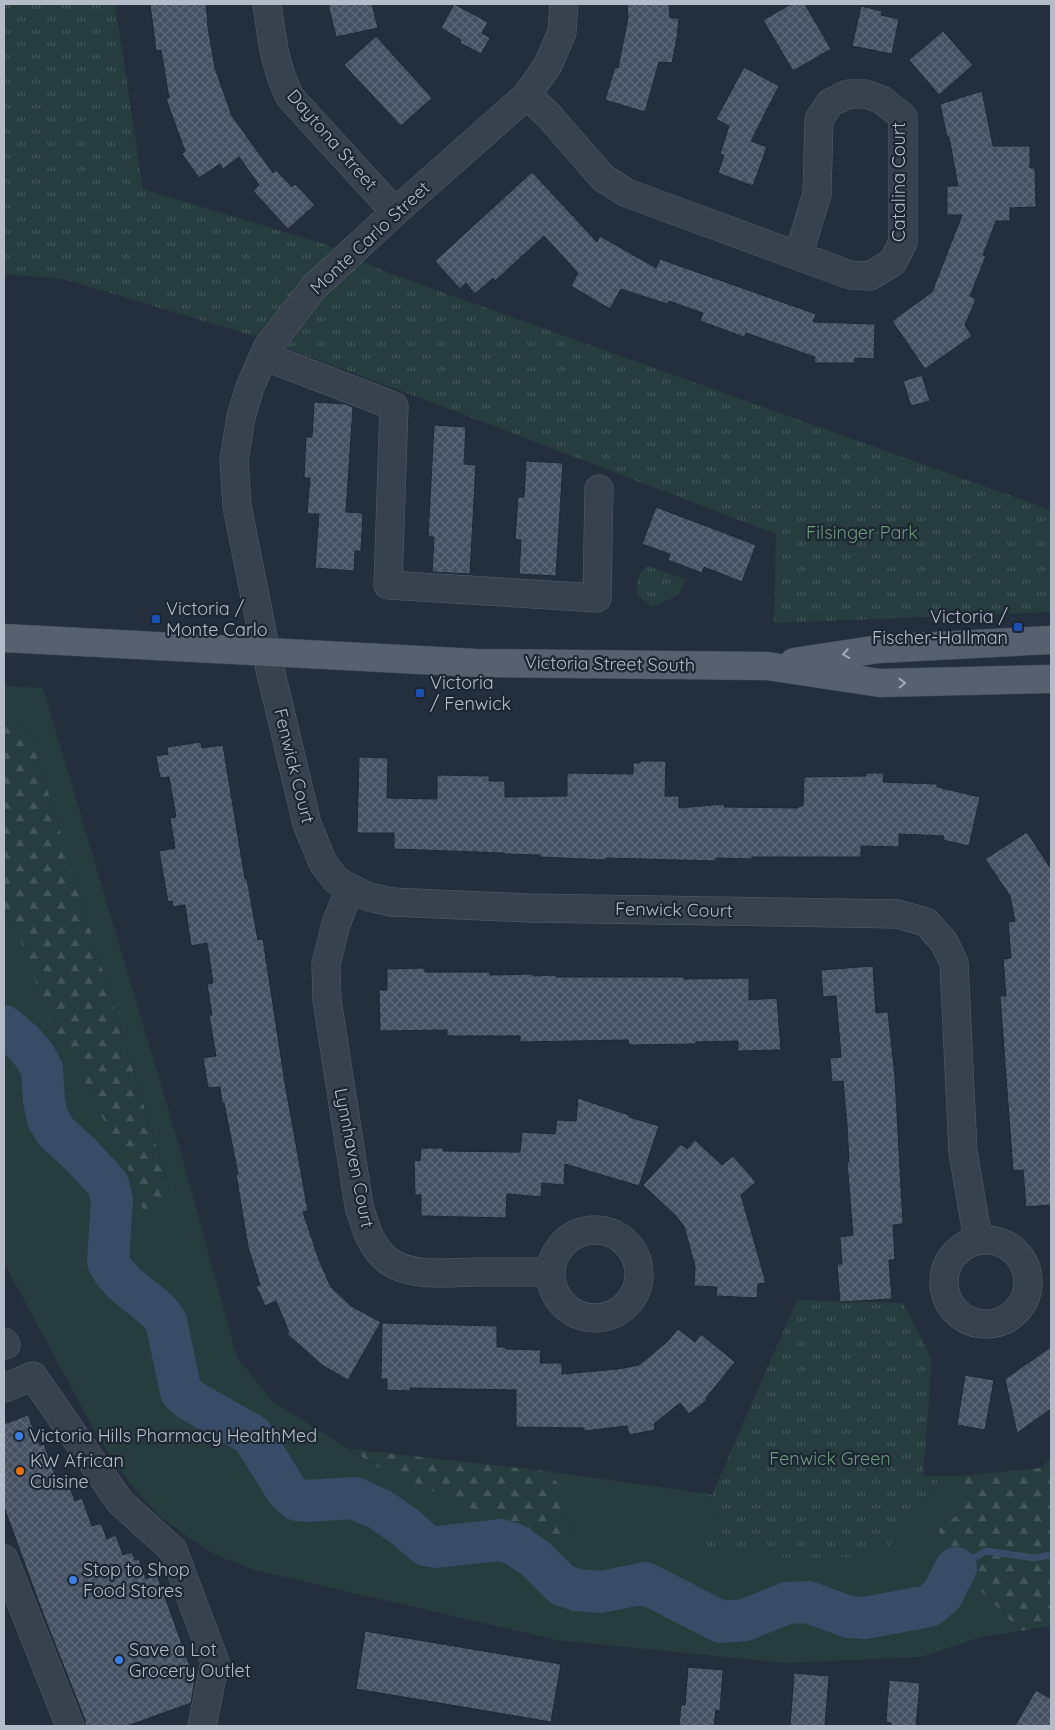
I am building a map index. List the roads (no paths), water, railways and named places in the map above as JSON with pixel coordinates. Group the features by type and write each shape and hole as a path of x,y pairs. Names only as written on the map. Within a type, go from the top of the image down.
{"main road":[{"name":"Victoria Street South","path":"4,638 476,663 767,666 880,683 1051,679"},
{"name":"Victoria Street South","path":"767,666 879,649 1051,640"}],"street":[{"name":"Daytona Street","path":"267,4 276,61 281,78 290,97 395,212"},
{"name":"Monte Carlo Street","path":"266,652 237,506 234,460 241,417 250,387 264,356 314,287 526,95 548,65 562,32 564,4"},
{"name":"Catalina Court","path":"526,95 550,117 603,178 627,193 798,256 850,275 870,276 893,262 903,242 903,117 882,100 866,94 848,94 830,103 819,120 817,194 798,256"},
{"path":"264,356 394,406 388,585 598,598 599,490"},
{"name":"Fenwick Court","path":"266,652 307,824 323,863 336,880 369,897 392,902 529,908 897,914 926,922 944,942 954,963 963,1152 978,1240"},
{"name":"Lynnhaven Court","path":"350,888 336,924 326,964 327,1000 359,1206 367,1233 379,1251 389,1261 402,1268 425,1272 551,1272"},
{"path":"4,1388 33,1376 120,1502 173,1550 215,1662 202,1726"},
{"path":"4,1559 70,1726"}],"waterway":[{"path":"4,1026 23,1042 34,1055 42,1069 44,1101 48,1119 56,1132 108,1184 112,1200 108,1262 124,1283 158,1311 166,1321 181,1392 190,1400 252,1435 287,1491 297,1500 354,1498 381,1510 426,1545 437,1547 500,1540 514,1544 536,1559 562,1585 577,1590 601,1592 645,1583 721,1622 745,1620 787,1603 808,1602 849,1617 864,1618 929,1606 942,1595 956,1568"},
{"path":"956,1568 986,1551 1034,1558 1051,1555"}],"place":[{"name":"Victoria / Monte Carlo","path":"156,619"},
{"name":"Victoria / Fischer-Hallman","path":"1018,627"},
{"name":"Victoria / Fenwick","path":"420,693"},
{"name":"Victoria Hills Pharmacy HealthMed","path":"19,1436"},
{"name":"KW African Cuisine","path":"20,1471"},
{"name":"Stop to Shop Food Stores","path":"73,1580"},
{"name":"Save a Lot Grocery Outlet","path":"119,1660"}],"park label":[{"name":"Filsinger Park","path":"862,533"},
{"name":"Fenwick Green","path":"830,1459"}]}
